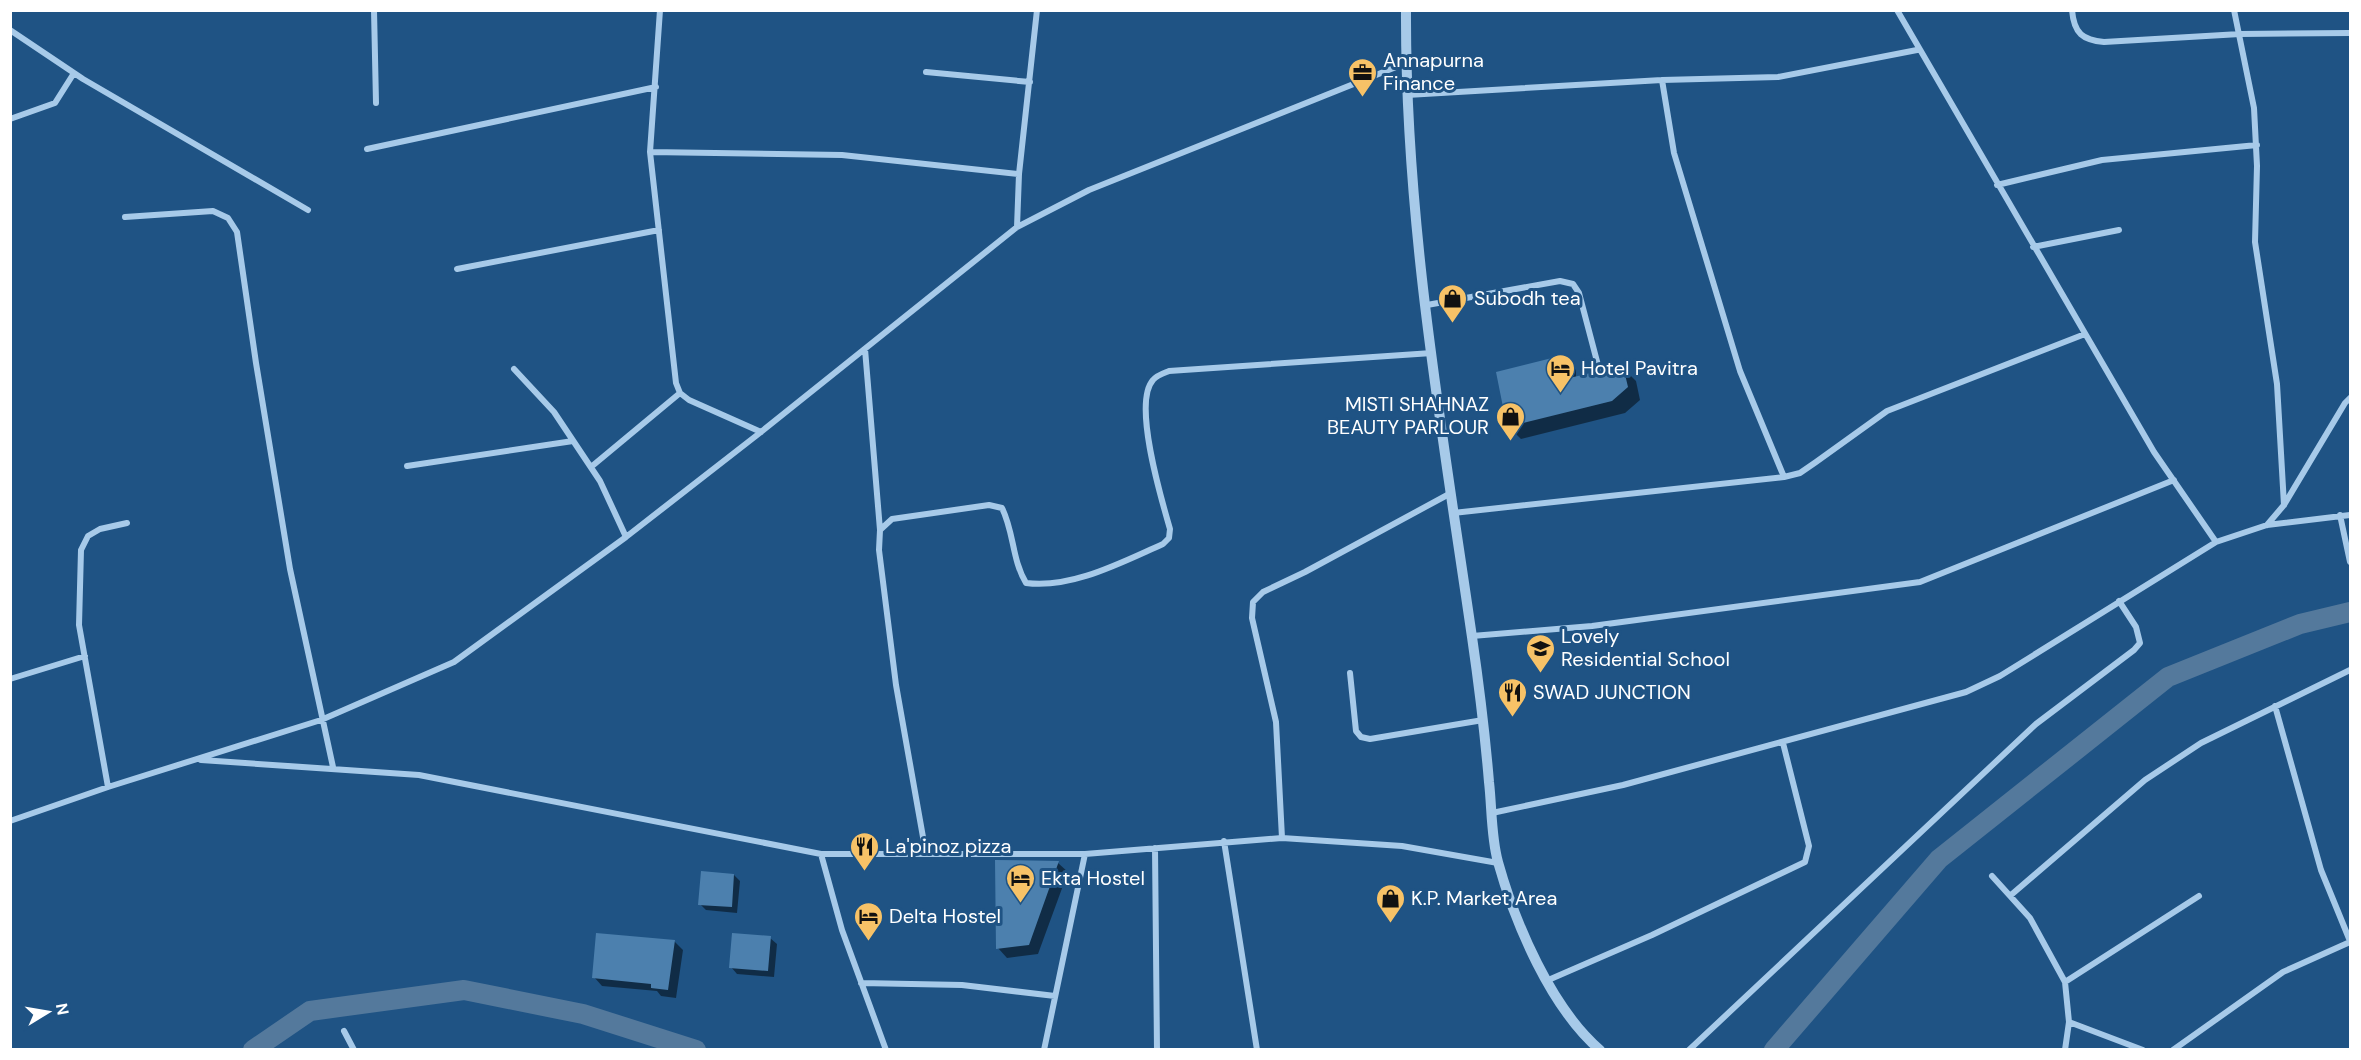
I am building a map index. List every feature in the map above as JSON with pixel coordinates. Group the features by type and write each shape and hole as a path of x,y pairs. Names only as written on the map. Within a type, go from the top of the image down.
{"street":[{"path":"374,10 376,103"},
{"path":"660,10 650,152 676,383 680,393 761,432"},
{"path":"1017,227 1019,174 1037,10"},
{"path":"1406,10 1406,95 1413,198 1453,513 1483,720 1498,863 1546,981 1573,1022 1600,1050"},
{"path":"1897,10 1917,50 2085,334 2174,480 2217,542"},
{"path":"2072,10 2077,32 2086,40 2104,42 2240,34 2350,33"},
{"path":"2234,10 2253,108 2257,145 2255,243 2277,384 2284,505"},
{"path":"10,30 74,73 308,210"},
{"path":"1406,95 1662,80 1778,77 1917,50"},
{"path":"10,821 108,787 321,720 454,662 626,537 1017,227 1089,190 1406,63"},
{"path":"926,72 1030,82"},
{"path":"10,119 56,103 74,73"},
{"path":"1662,80 1674,153 1737,359 1784,477"},
{"path":"367,149 656,87"},
{"path":"1997,185 2102,160 2257,145"},
{"path":"650,152 843,155 1019,174"},
{"path":"125,216 213,211 228,218 237,232 286,546 321,720 333,767"},
{"path":"457,269 659,230"},
{"path":"2033,247 2118,230"},
{"path":"1427,305 1560,281 1573,284 1579,293 1599,369"},
{"path":"1453,513 1784,477 1800,473 1887,411 2085,334"},
{"path":"865,349 880,530 879,550 896,685 926,854"},
{"path":"880,530 892,519 989,505 1002,508 1008,520 1020,572 1026,583 1038,585 1104,570 1163,544 1169,538 1170,529 1151,457 1147,427 1148,389 1152,380 1169,371 1433,353"},
{"path":"514,369 554,412 591,467 626,537"},
{"path":"591,467 680,393"},
{"path":"2267,525 2284,505 2350,398"},
{"path":"407,466 573,441"},
{"path":"1472,636 1592,626 1920,582 2174,480"},
{"path":"1281,838 1276,722 1252,618 1253,602 1263,592 1451,493"},
{"path":"1492,813 1623,785 1982,685 2217,542 2267,525 2350,514"},
{"path":"2340,515 2350,562"},
{"path":"108,787 79,625 81,550 88,536 100,529 127,523"},
{"path":"1689,1050 2036,724 2134,650 2140,643 2140,636 2119,601"},
{"path":"10,679 86,656"},
{"path":"2011,895 2145,780 2201,743 2350,670"},
{"path":"1350,674 1356,731 1361,737 1370,739 1483,720"},
{"path":"2173,1050 2283,972 2350,941 2321,870 2276,706"},
{"path":"1546,981 1653,935 1805,862 1809,846 1783,742"},
{"path":"197,760 333,767 428,777 820,854 1085,854 1281,838 1402,846 1498,863"},
{"path":"1224,841 1257,1050"},
{"path":"1155,848 1157,1050"},
{"path":"820,854 842,930 886,1050"},
{"path":"1044,1050 1085,854"},
{"path":"1992,876 2011,895 2038,930 2065,982 2069,1022 2065,1050"},
{"path":"2065,982 2199,896"},
{"path":"861,983 962,984 1055,996"},
{"path":"2069,1022 2143,1050"},
{"path":"344,1031 354,1050"}],"building":[{"name":"Hotel Pavitra","path":"1564,355 1565,379 1595,372 1600,374 1604,370 1623,366 1628,387 1612,401 1507,427 1496,372"},
{"name":"Ekta Hostel","path":"995,860 1059,861 1029,945 996,949"},
{"path":"701,871 734,874 732,907 698,905"},
{"path":"596,933 675,940 668,990 651,988 651,984 592,978"},
{"path":"732,933 771,936 768,971 729,968"}],"waterway":[{"path":"1774,1050 1939,859 2168,677 2300,624 2350,612"},
{"path":"253,1050 310,1011 464,990 583,1014 696,1050"}],"place":[{"name":"Annapurna Finance","path":"1362,98"},
{"name":"Subodh tea","path":"1453,324"},
{"name":"Hotel Pavitra","path":"1560,394"},
{"name":"MISTI SHAHNAZ BEAUTY PARLOUR","path":"1510,442"},
{"name":"Lovely Residential School","path":"1540,674"},
{"name":"SWAD JUNCTION","path":"1512,718"},
{"name":"La'pinoz pizza","path":"864,872"},
{"name":"Ekta Hostel","path":"1020,904"},
{"name":"K.P. Market Area","path":"1390,924"},
{"name":"Delta Hostel","path":"868,942"}]}
